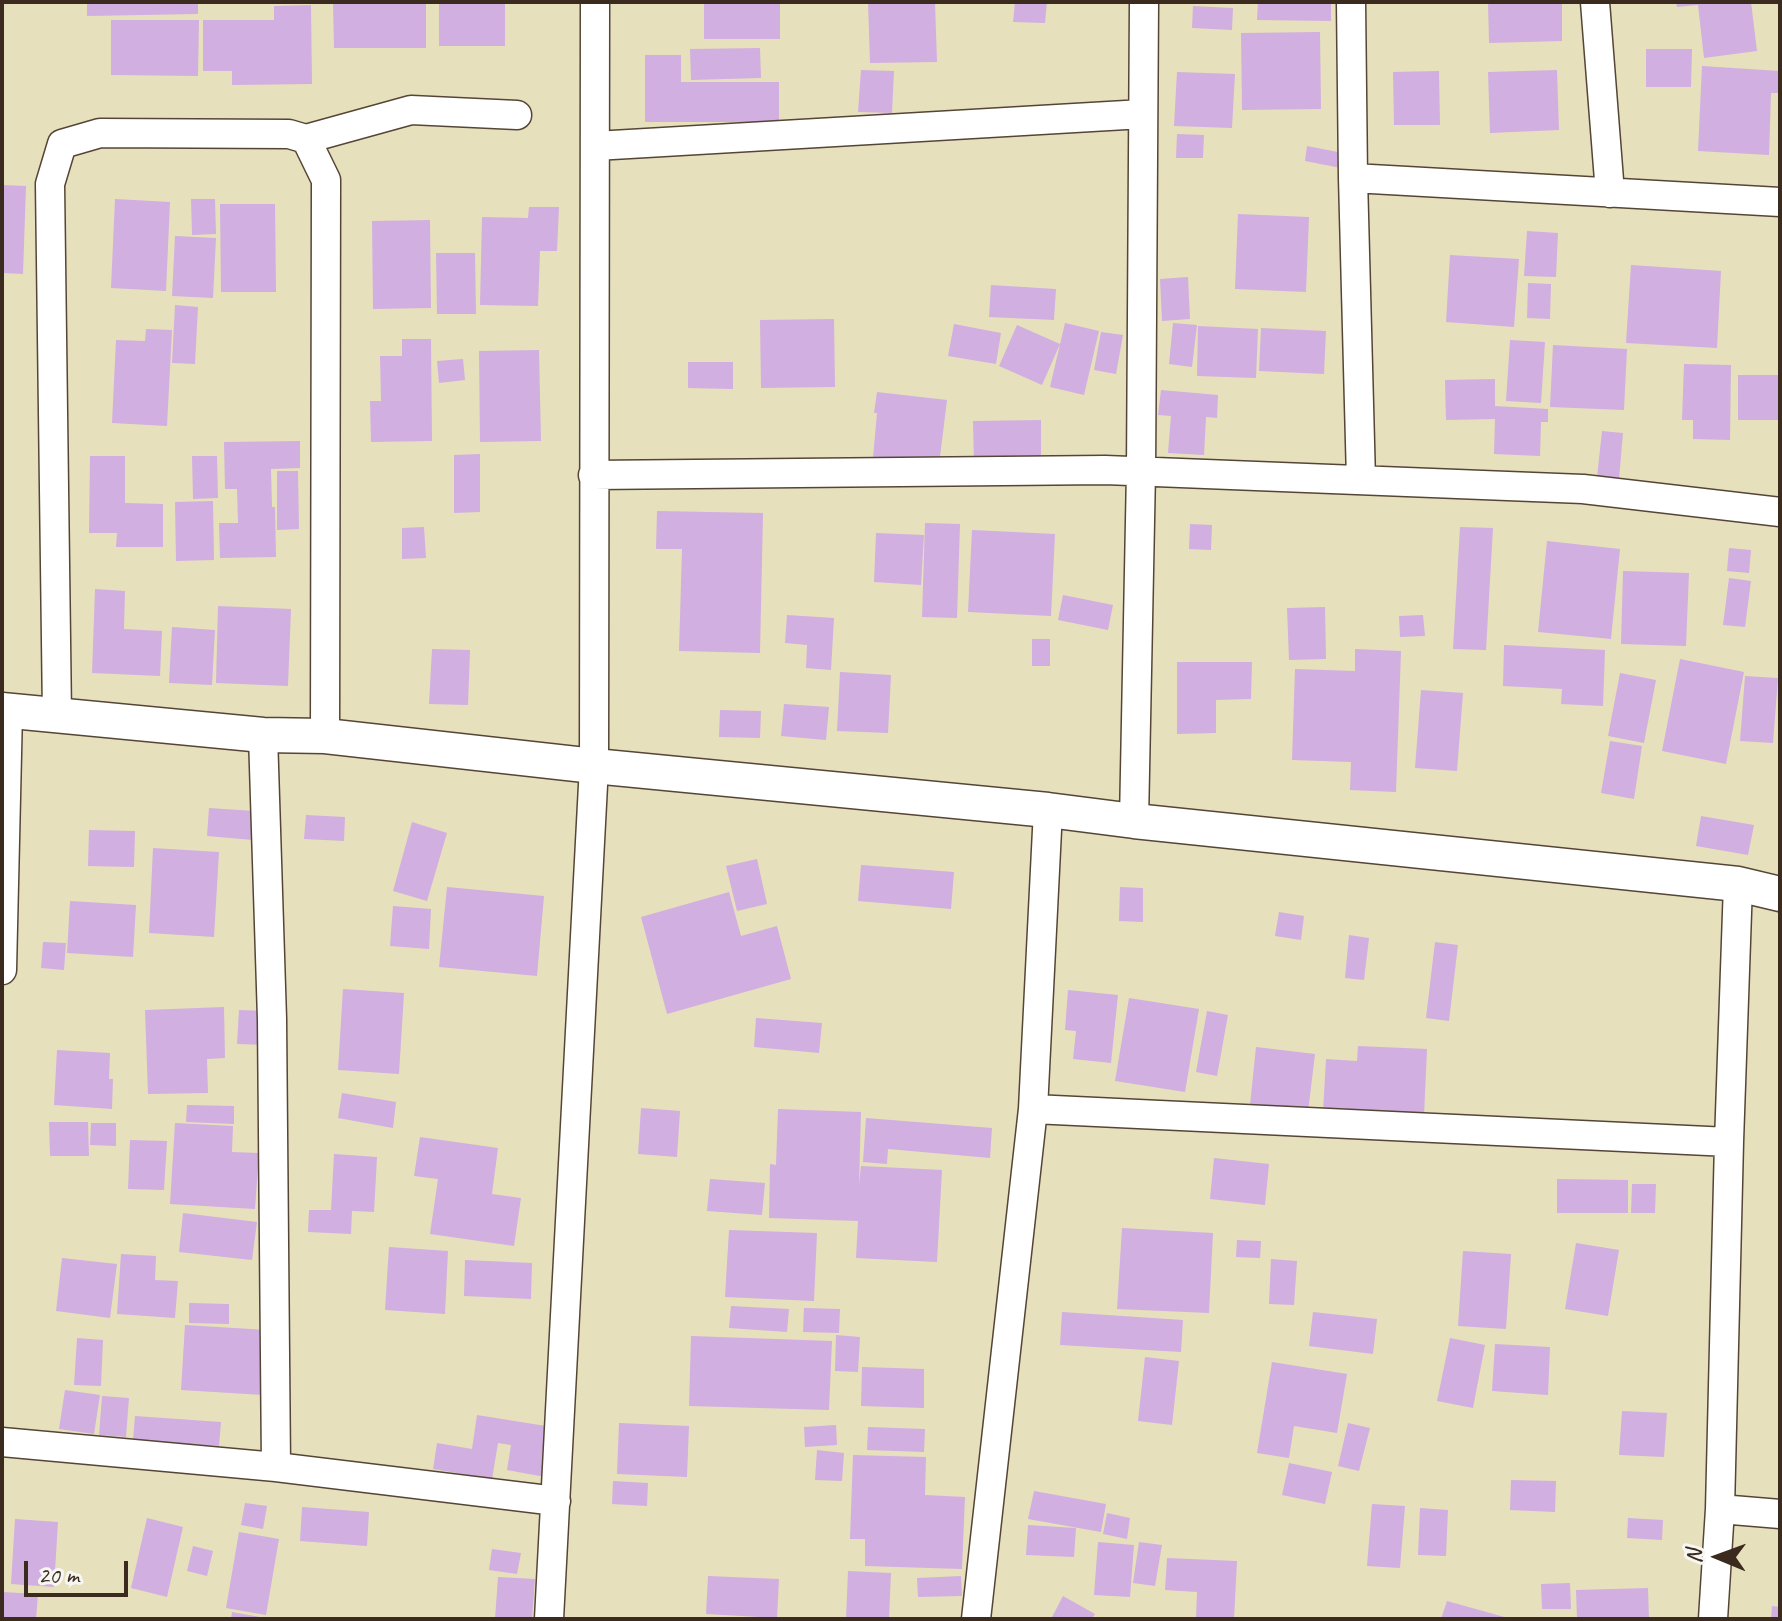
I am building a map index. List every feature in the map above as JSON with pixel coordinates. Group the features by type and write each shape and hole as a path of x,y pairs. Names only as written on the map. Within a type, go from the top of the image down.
{"street":[{"path":"549,1619 594,766 595,2"},
{"path":"1134,821 1141,471 1144,2"},
{"path":"1351,2 1361,480"},
{"path":"1595,2 1610,193"},
{"path":"57,716 50,184 62,144 100,133 289,134 306,139 411,110 517,115"},
{"path":"595,146 1143,114"},
{"path":"306,139 326,180 325,736"},
{"path":"1353,178 1780,202"},
{"path":"593,475 1141,471 1583,489 1780,512"},
{"path":"2,970 5,711 263,735 325,736 594,766 1048,810 1738,884 1780,894"},
{"path":"263,735 272,1019 276,1467"},
{"path":"976,1619 1033,1109 1048,810"},
{"path":"1713,1619 1720,1509 1738,884"},
{"path":"1033,1109 1729,1142"},
{"path":"2,1442 276,1467 556,1501"},
{"path":"1720,1509 1780,1514"}],"building":[{"path":"87,2 198,2 198,14 87,16"},
{"path":"333,2 426,2 426,48 334,48"},
{"path":"439,2 505,2 505,46 439,46"},
{"path":"704,2 780,2 780,39 704,39"},
{"path":"868,2 935,2 937,62 870,63"},
{"path":"1015,2 1047,2 1045,23 1013,22"},
{"path":"1258,2 1331,2 1331,21 1257,20"},
{"path":"1488,2 1562,2 1562,41 1489,43"},
{"path":"1676,2 1751,2 1757,51 1704,58 1698,5 1677,7"},
{"path":"311,5 312,84 232,85 232,71 203,71 203,20 274,20 274,6"},
{"path":"1193,6 1233,8 1232,30 1192,28"},
{"path":"111,20 199,20 198,76 111,75"},
{"path":"1320,32 1321,109 1242,110 1241,33"},
{"path":"760,48 761,78 691,80 690,49"},
{"path":"1646,49 1692,49 1691,87 1646,87"},
{"path":"645,55 681,55 681,82 779,82 779,122 645,122"},
{"path":"1702,66 1780,71 1780,93 1771,93 1769,155 1698,151"},
{"path":"861,70 894,71 892,113 858,112"},
{"path":"1557,70 1559,130 1490,133 1488,72"},
{"path":"1439,71 1440,125 1394,125 1393,72"},
{"path":"1177,72 1235,74 1232,128 1174,126"},
{"path":"1177,134 1204,135 1203,158 1176,158"},
{"path":"1307,146 1343,153 1341,168 1305,161"},
{"path":"2,185 26,186 23,274 2,273"},
{"path":"115,199 170,202 166,291 111,288"},
{"path":"191,199 215,199 216,234 192,235"},
{"path":"220,204 275,204 276,292 221,292"},
{"path":"529,207 559,207 557,251 540,251 538,306 480,305 482,217 528,218"},
{"path":"1238,214 1309,217 1306,292 1235,289"},
{"path":"430,220 431,308 373,309 372,221"},
{"path":"1527,231 1558,233 1556,277 1524,276"},
{"path":"175,236 216,238 213,298 172,296"},
{"path":"436,253 475,253 476,314 437,314"},
{"path":"1450,255 1519,259 1514,327 1446,322"},
{"path":"1631,265 1721,271 1717,348 1626,343"},
{"path":"1188,277 1190,319 1162,321 1160,279"},
{"path":"1528,283 1551,284 1550,319 1527,318"},
{"path":"991,285 1056,289 1054,320 989,317"},
{"path":"175,305 198,307 195,364 172,363"},
{"path":"834,319 835,387 761,388 760,320"},
{"path":"1065,323 1099,331 1084,395 1050,387"},
{"path":"1173,323 1197,325 1192,367 1169,364"},
{"path":"954,324 1001,333 996,364 948,356"},
{"path":"1017,325 1060,344 1042,385 999,366"},
{"path":"1198,326 1258,329 1256,378 1197,376"},
{"path":"1261,328 1326,331 1324,374 1259,371"},
{"path":"146,329 172,330 167,426 112,423 116,340 145,341"},
{"path":"1101,332 1123,335 1116,374 1094,370"},
{"path":"402,339 431,339 432,441 371,442 370,401 381,401 380,356 402,356"},
{"path":"1510,340 1545,342 1541,403 1506,401"},
{"path":"1553,345 1627,349 1624,410 1550,407"},
{"path":"539,350 541,441 480,442 479,351"},
{"path":"463,359 465,380 439,383 437,361"},
{"path":"688,362 733,362 733,389 688,388"},
{"path":"1684,364 1731,365 1730,440 1693,439 1693,420 1682,420"},
{"path":"1738,375 1780,375 1780,420 1738,420"},
{"path":"1495,379 1495,406 1548,409 1548,422 1541,422 1540,456 1494,454 1495,419 1446,420 1445,380"},
{"path":"1161,390 1218,395 1217,418 1206,417 1204,455 1168,453 1171,416 1158,415"},
{"path":"877,392 947,400 939,465 873,458"},
{"path":"1041,420 1041,463 974,464 973,421"},
{"path":"1602,431 1623,433 1619,479 1597,477"},
{"path":"300,441 300,468 271,469 276,557 220,558 219,523 238,523 237,489 225,489 224,442"},
{"path":"480,454 480,512 454,513 454,455"},
{"path":"90,456 125,456 125,503 163,504 163,547 116,547 117,533 89,533"},
{"path":"192,456 217,456 218,498 193,499"},
{"path":"277,471 298,471 299,529 277,530"},
{"path":"213,501 214,560 176,561 175,502"},
{"path":"657,511 763,513 760,653 679,651 682,549 656,549"},
{"path":"925,523 960,524 957,618 922,617"},
{"path":"1190,524 1212,525 1211,550 1189,549"},
{"path":"424,527 426,558 402,559 402,528"},
{"path":"1460,527 1493,528 1486,650 1453,649"},
{"path":"972,530 1055,534 1051,616 968,612"},
{"path":"876,533 924,535 921,585 874,582"},
{"path":"1547,541 1620,549 1611,639 1538,632"},
{"path":"1729,548 1751,550 1749,573 1727,571"},
{"path":"1623,571 1689,573 1686,646 1621,644"},
{"path":"1729,578 1751,581 1745,627 1723,625"},
{"path":"95,589 125,591 124,629 162,631 160,676 92,673"},
{"path":"1063,595 1113,605 1108,630 1058,620"},
{"path":"218,606 291,609 288,686 216,683"},
{"path":"1325,607 1326,659 1289,660 1287,608"},
{"path":"787,615 834,618 831,670 806,668 807,645 785,643"},
{"path":"1423,615 1425,636 1400,637 1399,616"},
{"path":"172,627 215,630 212,685 169,683"},
{"path":"1032,639 1050,639 1050,666 1032,666"},
{"path":"1504,645 1605,650 1603,706 1561,704 1562,689 1503,686"},
{"path":"432,649 470,650 468,705 429,704"},
{"path":"1355,649 1401,651 1396,792 1350,790 1351,762 1292,760 1295,669 1355,671"},
{"path":"1680,659 1744,672 1726,764 1662,751"},
{"path":"1177,662 1252,662 1251,699 1216,700 1216,733 1177,734"},
{"path":"840,672 891,675 888,733 837,731"},
{"path":"1620,673 1656,680 1644,743 1608,736"},
{"path":"1745,676 1778,678 1773,743 1740,741"},
{"path":"1421,690 1463,693 1457,771 1415,768"},
{"path":"784,704 829,707 826,740 781,736"},
{"path":"720,710 761,711 760,738 719,737"},
{"path":"1610,741 1642,746 1634,799 1601,793"},
{"path":"209,808 254,811 253,840 207,836"},
{"path":"306,815 345,817 344,841 304,839"},
{"path":"1701,816 1754,825 1748,855 1696,846"},
{"path":"412,822 447,833 427,901 393,891"},
{"path":"89,830 135,831 134,867 88,866"},
{"path":"153,848 219,852 214,937 149,933"},
{"path":"757,859 767,904 737,911 726,866"},
{"path":"861,865 954,872 951,909 858,901"},
{"path":"447,887 544,896 537,976 439,967"},
{"path":"1120,887 1143,888 1143,922 1119,921"},
{"path":"729,892 741,936 777,926 791,979 667,1014 641,917"},
{"path":"70,901 136,905 133,957 67,953"},
{"path":"393,906 431,909 429,949 390,946"},
{"path":"1279,912 1304,916 1301,940 1275,936"},
{"path":"1349,935 1369,938 1364,980 1345,978"},
{"path":"43,942 66,943 64,970 41,968"},
{"path":"1435,942 1458,945 1449,1021 1426,1018"},
{"path":"343,989 404,993 399,1074 338,1070"},
{"path":"1068,990 1118,995 1111,1063 1073,1059 1076,1031 1065,1030"},
{"path":"1129,998 1199,1009 1185,1092 1115,1081"},
{"path":"224,1007 225,1058 207,1059 208,1093 148,1094 145,1010"},
{"path":"239,1010 269,1011 267,1045 237,1044"},
{"path":"1207,1011 1228,1015 1217,1076 1196,1072"},
{"path":"756,1018 822,1023 819,1053 754,1047"},
{"path":"1358,1046 1427,1049 1424,1116 1323,1112 1326,1059 1357,1061"},
{"path":"1256,1047 1315,1054 1308,1112 1250,1105"},
{"path":"57,1050 110,1053 112,1109 54,1105"},
{"path":"342,1093 396,1102 393,1128 338,1118"},
{"path":"187,1105 234,1106 234,1124 186,1122"},
{"path":"641,1108 680,1111 677,1157 638,1154"},
{"path":"778,1109 861,1112 859,1185 861,1166 942,1170 937,1262 856,1258 858,1221 769,1218 770,1164 776,1165"},
{"path":"866,1118 992,1128 990,1158 888,1149 887,1164 863,1162"},
{"path":"49,1122 88,1122 89,1156 50,1156"},
{"path":"91,1123 116,1123 116,1146 90,1145"},
{"path":"175,1123 233,1126 232,1152 259,1153 255,1209 170,1204"},
{"path":"420,1137 498,1148 492,1194 521,1198 514,1246 430,1234 438,1179 414,1176"},
{"path":"130,1140 167,1141 164,1190 128,1189"},
{"path":"334,1154 377,1157 374,1212 352,1211 351,1234 308,1232 309,1210 331,1210"},
{"path":"1214,1158 1269,1164 1265,1205 1210,1199"},
{"path":"710,1179 765,1183 762,1215 707,1211"},
{"path":"1557,1179 1628,1180 1628,1213 1557,1213"},
{"path":"1632,1184 1656,1184 1655,1213 1631,1213"},
{"path":"183,1213 257,1222 252,1260 179,1252"},
{"path":"1122,1228 1213,1233 1209,1313 1117,1309"},
{"path":"729,1230 817,1233 814,1301 725,1297"},
{"path":"1237,1240 1261,1241 1260,1258 1236,1257"},
{"path":"1576,1243 1619,1250 1608,1316 1565,1309"},
{"path":"389,1247 448,1251 445,1314 385,1310"},
{"path":"1463,1251 1511,1254 1506,1329 1458,1326"},
{"path":"121,1254 156,1256 155,1280 178,1281 175,1318 117,1314"},
{"path":"62,1258 117,1264 110,1318 56,1311"},
{"path":"1271,1259 1297,1261 1294,1305 1269,1304"},
{"path":"465,1260 532,1263 531,1299 464,1296"},
{"path":"189,1303 229,1304 229,1324 189,1323"},
{"path":"731,1306 789,1309 787,1332 729,1328"},
{"path":"804,1308 840,1309 839,1333 803,1332"},
{"path":"1062,1312 1183,1320 1181,1352 1060,1345"},
{"path":"1313,1312 1377,1319 1373,1354 1309,1346"},
{"path":"185,1325 267,1330 263,1395 181,1390"},
{"path":"836,1335 860,1337 858,1372 835,1371"},
{"path":"691,1336 832,1341 829,1410 689,1406"},
{"path":"77,1338 103,1340 101,1386 74,1385"},
{"path":"1450,1338 1485,1345 1473,1408 1437,1401"},
{"path":"1495,1344 1550,1347 1548,1395 1492,1391"},
{"path":"1145,1357 1179,1361 1172,1425 1138,1421"},
{"path":"1272,1362 1347,1374 1337,1433 1294,1426 1289,1458 1257,1453"},
{"path":"862,1367 924,1369 924,1408 861,1406"},
{"path":"65,1390 100,1395 94,1434 59,1429"},
{"path":"102,1396 129,1398 126,1437 99,1435"},
{"path":"1622,1411 1667,1413 1664,1457 1619,1455"},
{"path":"477,1415 552,1427 545,1477 507,1470 511,1445 498,1443 492,1479 433,1469 437,1443 472,1449"},
{"path":"135,1416 221,1422 219,1446 133,1440"},
{"path":"619,1423 689,1426 687,1477 617,1474"},
{"path":"1348,1423 1370,1428 1359,1471 1338,1466"},
{"path":"836,1425 837,1445 805,1447 804,1427"},
{"path":"868,1427 925,1429 924,1452 867,1450"},
{"path":"817,1450 844,1453 842,1481 815,1480"},
{"path":"853,1455 926,1457 925,1495 965,1497 962,1569 865,1566 865,1539 850,1539"},
{"path":"1289,1463 1332,1472 1325,1504 1282,1495"},
{"path":"1511,1480 1556,1481 1555,1512 1510,1510"},
{"path":"613,1481 648,1483 647,1506 612,1504"},
{"path":"1034,1491 1106,1504 1101,1532 1028,1519"},
{"path":"245,1503 267,1506 263,1529 241,1525"},
{"path":"1372,1504 1405,1506 1400,1568 1367,1566"},
{"path":"302,1507 369,1512 367,1546 300,1541"},
{"path":"1420,1508 1448,1510 1446,1556 1418,1555"},
{"path":"1107,1513 1130,1518 1127,1539 1103,1534"},
{"path":"147,1518 183,1527 167,1597 131,1588"},
{"path":"1628,1518 1663,1520 1662,1540 1627,1538"},
{"path":"15,1519 58,1522 54,1587 11,1584"},
{"path":"1028,1525 1076,1528 1074,1557 1026,1555"},
{"path":"239,1532 279,1539 266,1615 226,1608"},
{"path":"1098,1542 1134,1545 1130,1597 1094,1595"},
{"path":"1139,1542 1162,1545 1155,1586 1133,1583"},
{"path":"193,1546 213,1551 207,1576 187,1571"},
{"path":"492,1549 521,1553 517,1574 489,1570"},
{"path":"1167,1558 1237,1561 1234,1619 1196,1619 1197,1592 1165,1590"},
{"path":"848,1571 891,1573 889,1619 846,1619"},
{"path":"708,1576 779,1579 777,1618 706,1614"},
{"path":"961,1576 962,1596 918,1597 917,1578"},
{"path":"498,1577 535,1579 532,1619 495,1619"},
{"path":"1570,1583 1571,1609 1542,1609 1541,1584"},
{"path":"1648,1588 1649,1619 1577,1619 1576,1590"},
{"path":"2,1592 38,1594 36,1619 2,1619"},
{"path":"1063,1596 1095,1614 1092,1619 1051,1619"},
{"path":"1447,1601 1508,1618 1441,1619"},
{"path":"1772,1606 1780,1607 1780,1619 1771,1619"},
{"path":"232,1612 260,1617 260,1619 231,1619"}]}
